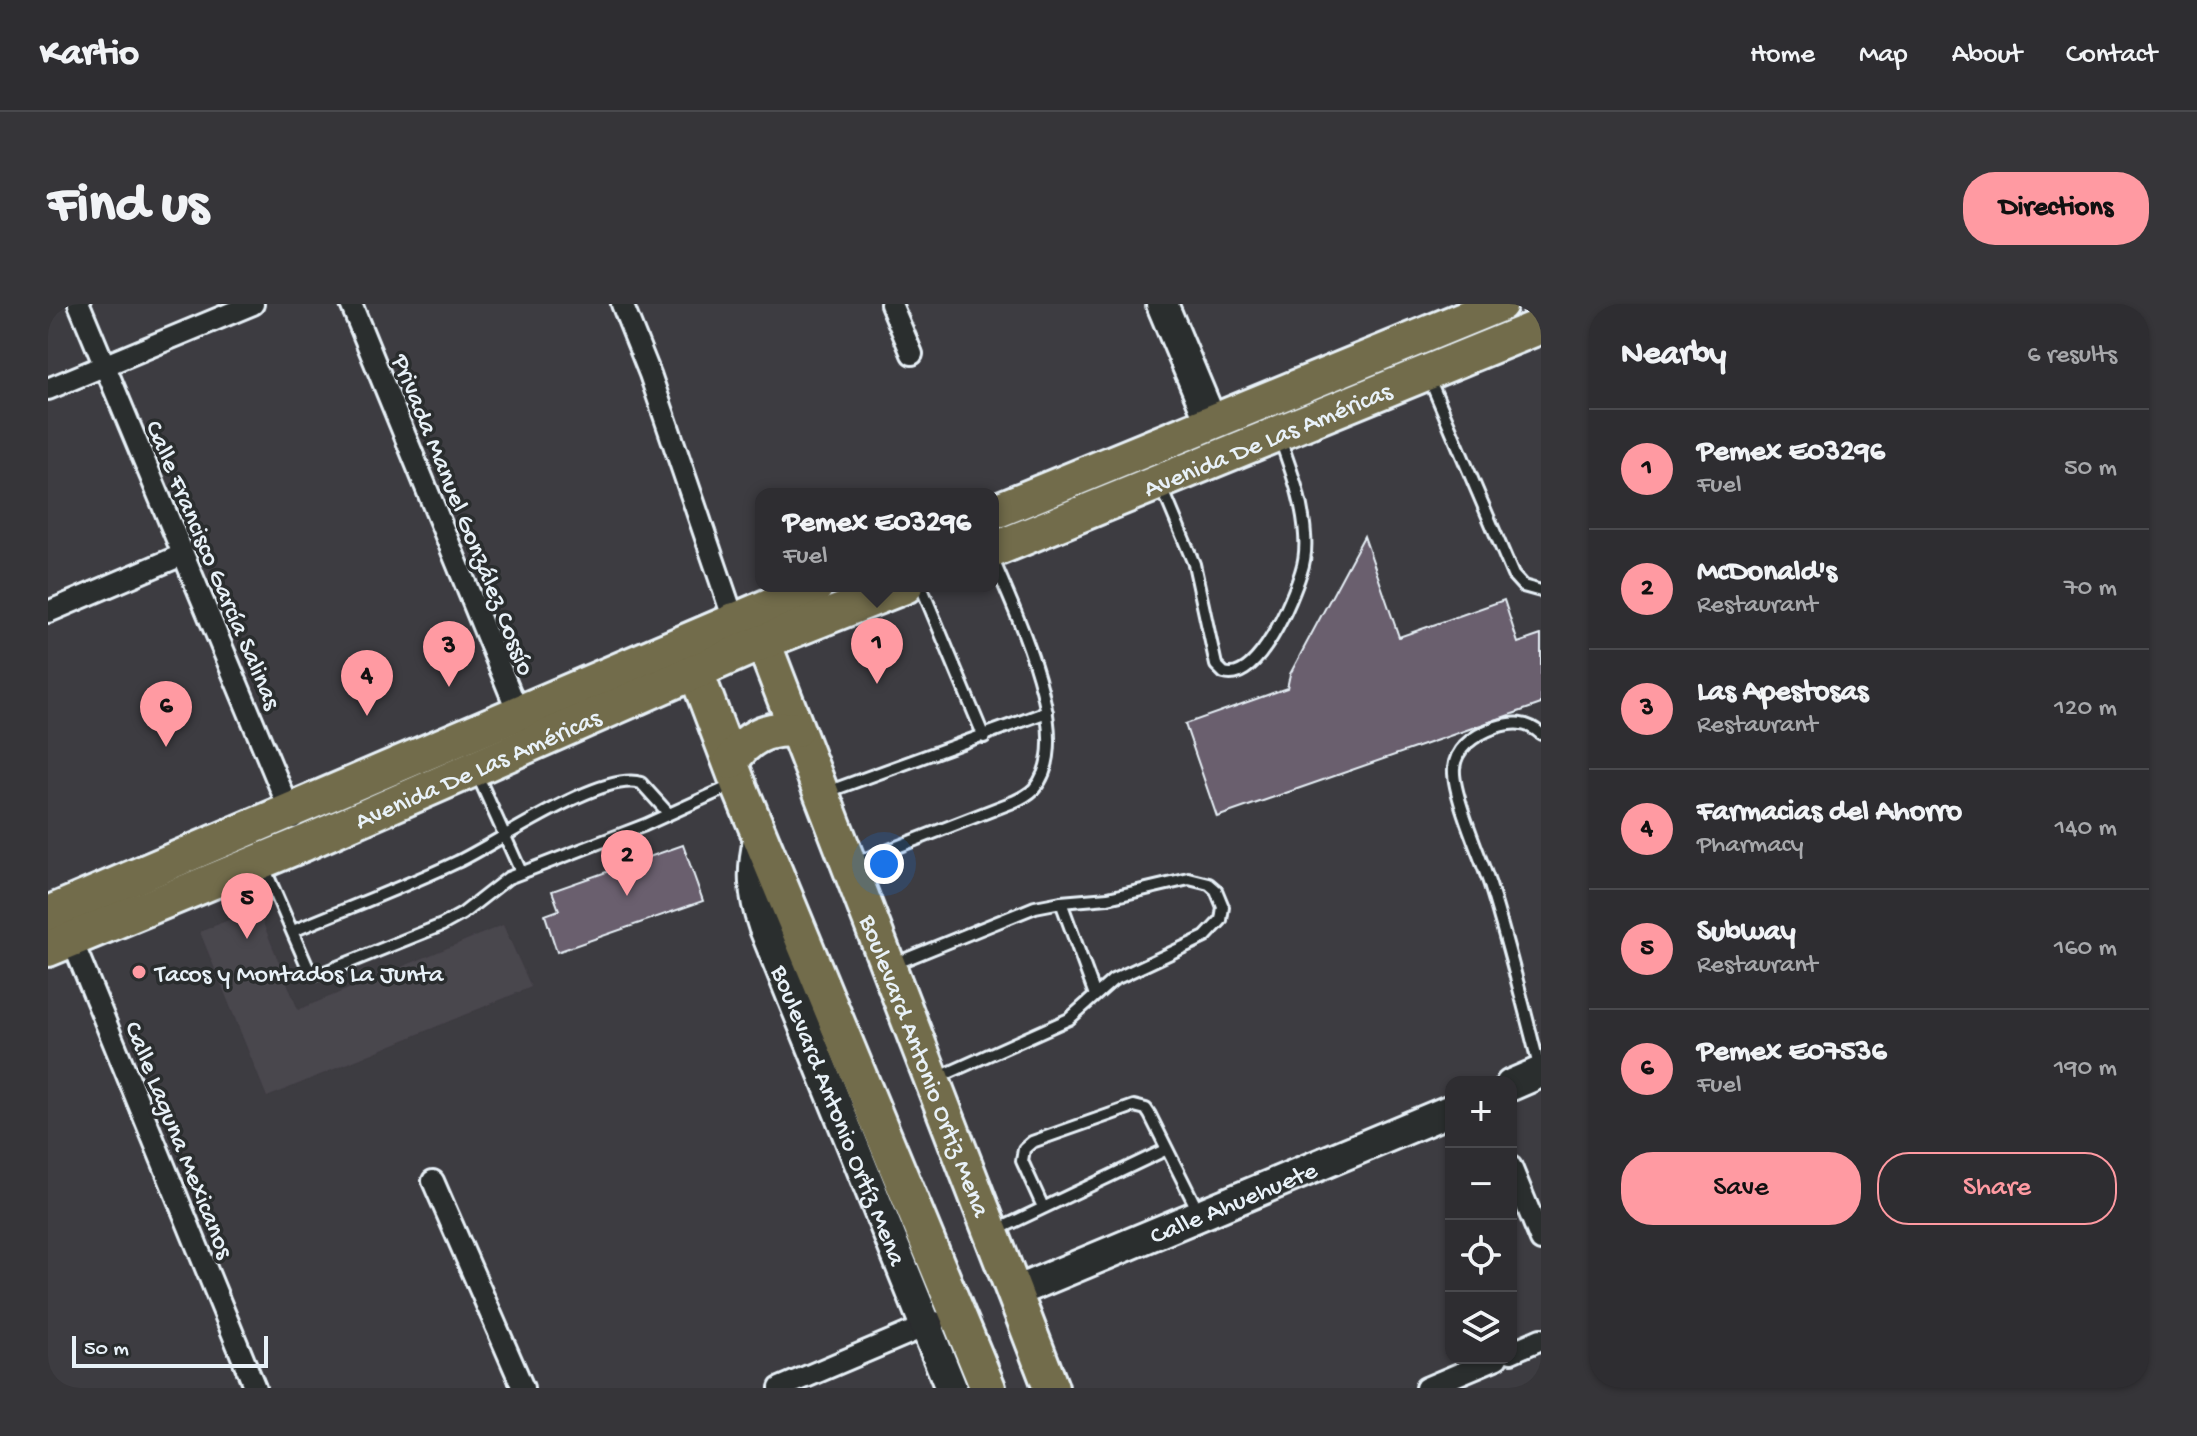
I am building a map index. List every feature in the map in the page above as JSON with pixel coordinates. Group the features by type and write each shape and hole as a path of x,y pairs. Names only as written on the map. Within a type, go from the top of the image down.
{"main road":[{"name":"Avenida De Las Américas","path":"999,509 1500,304"},
{"name":"Avenida De Las Américas","path":"999,548 1541,326"},
{"name":"Avenida De Las Américas","path":"57,928 261,861 531,744 690,657 734,620 802,592"},
{"name":"Avenida De Las Américas","path":"57,928 290,810 518,712 690,657 763,642 890,592"},
{"path":"734,620 763,642"},
{"name":"Boulevard Antonio Ortiz Mena","path":"763,642 1051,1388"},
{"path":"690,657 988,1388"},
{"path":"735,773 747,742 770,730 795,730"}],"street":[{"name":"Calle Francisco García Salinas","path":"79,304 305,843"},
{"path":"48,389 253,304"},
{"name":"Privada Manuel González Cossío","path":"351,304 531,744"},
{"path":"622,304 650,374 734,620"},
{"path":"891,304 912,354"},
{"path":"1162,304 1211,421"},
{"path":"48,612 182,555"},
{"name":"Boulevard Antonio Ortíz Mena","path":"760,835 753,863 757,906 951,1388"},
{"name":"Calle Laguna Mexicanos","path":"57,928 255,1388"},
{"path":"1517,1082 1541,1072"},
{"name":"Calle Ahuehuete","path":"1015,1292 1445,1112"},
{"path":"433,1181 523,1388"},
{"path":"1517,1182 1541,1240"},
{"path":"780,1388 956,1313"},
{"path":"1517,1349 1541,1339"},
{"path":"1426,1388 1483,1364"}],"lane":[{"path":"1427,373 1513,575 1523,586 1541,591"},
{"path":"1160,483 1194,564 1216,665 1224,673 1238,675 1252,665 1262,652 1281,618 1301,573 1305,556 1301,502 1278,433"},
{"path":"848,866 1025,796 1043,773 1047,750 1047,712 1032,656 999,574"},
{"path":"924,592 984,737"},
{"path":"820,795 1047,712"},
{"path":"1541,734 1522,723 1487,730 1463,746 1454,767 1460,801 1490,885 1541,1072"},
{"path":"475,769 521,872"},
{"path":"261,861 308,968 315,973 325,973 442,925 521,872 570,856 669,814 735,773"},
{"path":"293,931 449,866 551,810 625,781 636,781 645,786 669,814"},
{"path":"887,967 1035,907 1108,898 1189,879 1209,884 1221,899 1221,920 1205,937 1123,975 1069,1019 932,1080"},
{"path":"1061,902 1095,995"},
{"path":"1043,1207 1022,1161 1024,1149 1032,1142 1134,1106 1146,1109 1200,1214"},
{"path":"991,1233 1167,1149"}],"shaded area":[{"path":"257,908 298,1010 503,925 531,987 267,1097 200,932"}],"building":[{"path":"1364,536 1399,637 1504,600 1518,643 1541,635 1541,704 1217,817 1185,724 1287,688 1290,674"},
{"path":"683,845 703,901 557,952 545,915 559,910 552,891"}],"place":[{"name":"Pemex E03296","path":"877,684"},
{"name":"Las Apestosas","path":"449,687"},
{"name":"Farmacias del Ahorro","path":"367,716"},
{"name":"Pemex E07536","path":"166,747"},
{"name":"McDonald's","path":"627,896"},
{"name":"Subway","path":"247,939"},
{"name":"Tacos y Montados La Junta","path":"139,972"}]}
